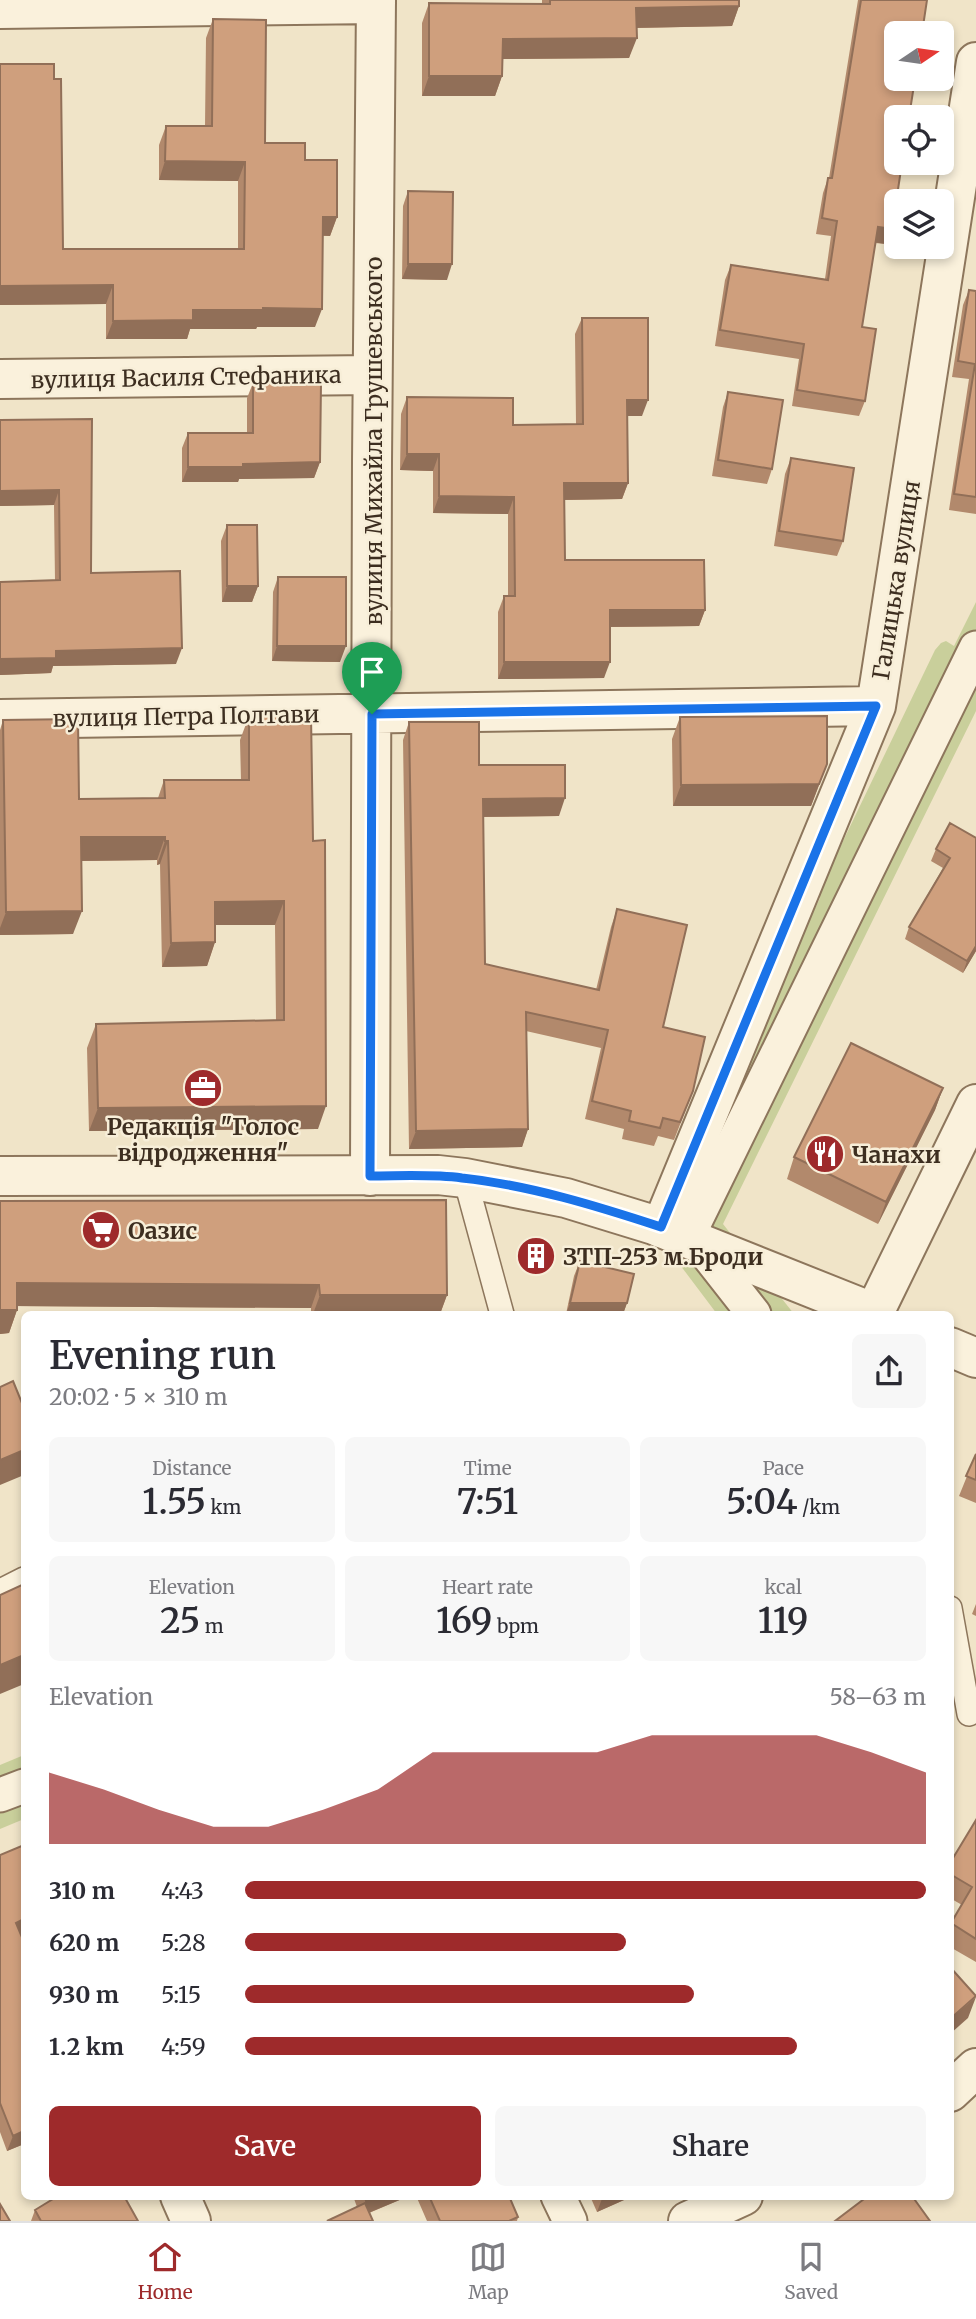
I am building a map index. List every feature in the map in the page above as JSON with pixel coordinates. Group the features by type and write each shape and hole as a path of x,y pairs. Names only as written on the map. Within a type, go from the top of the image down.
{"street":[{"path":"0,9 376,2"},
{"name":"вулиця Михайла Грушевського","path":"370,1176 376,2"},
{"name":"Галицька вулиця","path":"682,1236 876,706 976,62"},
{"name":"вулиця Василя Стефаника","path":"0,379 372,375"},
{"path":"682,1236 976,648"},
{"name":"вулиця Петра Полтави","path":"0,719 876,706"},
{"path":"877,1311 976,1104"},
{"path":"0,1176 438,1175 465,1178 566,1198 682,1236 869,1311"},
{"path":"682,1236 751,1311"},
{"path":"954,1349 976,1358"},
{"path":"0,1795 21,1787"},
{"path":"954,2088 976,2068"},
{"path":"182,2200 191,2221"},
{"path":"560,2200 570,2221"},
{"path":"688,2221 734,2200"}],"lane":[{"path":"465,1178 501,1311"},
{"path":"0,1591 21,1580"},
{"path":"954,1630 969,1714"}],"green space":[{"path":"976,602 976,711 723,1224 792,1311 715,1311 665,1245 705,1138 820,898 818,893 935,650 946,641 954,646"},
{"path":"21,1756 21,1820 0,1829 0,1765"}],"building":[{"path":"550,0 739,0 739,6 636,8 637,38 503,39 502,76 429,76 429,3 550,4"},
{"path":"861,0 927,0 924,21 884,21 884,91 913,91 911,105 884,105 884,175 900,175 898,189 884,189 884,228 878,227 862,327 876,329 865,401 797,390 804,344 720,330 731,265 828,280 837,221 822,218 828,178 832,178"},
{"path":"213,19 266,20 265,143 305,143 305,160 337,160 337,217 323,217 322,309 193,310 193,320 113,321 113,285 0,286 0,64 54,64 54,79 61,79 63,249 244,249 245,162 165,161 166,126 212,126"},
{"path":"408,191 453,192 452,264 408,264"},
{"path":"969,290 976,291 976,497 954,494 975,364 958,361"},
{"path":"582,318 648,318 648,400 627,400 628,483 564,483 565,560 704,560 705,610 610,610 610,662 504,662 504,596 515,596 514,497 439,496 439,454 407,454 407,397 513,398 513,425 583,424"},
{"path":"253,383 321,383 320,462 188,467 188,433 253,433"},
{"path":"728,392 783,400 772,469 718,460"},
{"path":"92,419 91,573 180,571 182,648 56,651 56,658 0,659 0,582 60,580 59,490 0,491 0,420"},
{"path":"791,458 854,468 843,541 779,531"},
{"path":"227,525 257,525 258,586 227,586"},
{"path":"278,577 346,577 346,646 277,646"},
{"path":"311,715 313,841 325,840 326,1106 98,1108 96,1024 284,1020 284,901 215,902 215,942 171,943 168,841 165,841 165,837 81,837 82,911 6,912 3,720 78,719 79,799 165,798 164,780 249,780 249,716"},
{"path":"827,716 827,764 819,784 681,785 680,717"},
{"path":"409,722 479,722 479,765 565,765 565,798 483,799 485,964 599,990 617,909 687,925 663,1027 705,1037 693,1091 680,1122 663,1118 660,1128 629,1121 631,1111 592,1101 608,1030 526,1012 528,1129 416,1131"},
{"path":"950,823 976,838 976,946 967,961 909,927 950,858 936,849"},
{"path":"851,1043 943,1088 886,1202 794,1157"},
{"path":"446,1200 447,1295 320,1295 319,1285 17,1283 17,1310 0,1310 0,1201"},
{"path":"580,1261 634,1274 627,1303 570,1303"},
{"path":"13,1381 21,1401 21,1451 0,1460 0,1387"},
{"path":"976,1454 976,1480 966,1476"},
{"path":"21,1585 21,1656 0,1665 0,1595"},
{"path":"976,1820 976,1939 954,1925 954,1918 972,1887 954,1876 954,1856"},
{"path":"21,1846 21,1920 16,1923 21,1935 21,2132 13,2136 0,2103 0,1855"},
{"path":"954,1971 976,1996 954,2015"},
{"path":"51,2200 126,2200 138,2221 41,2221 35,2210"},
{"path":"431,2200 511,2200 518,2217 509,2221 440,2221"},
{"path":"863,2200 915,2200 930,2221 835,2221"},
{"path":"365,2203 373,2221 327,2221"},
{"path":"0,2204 10,2221 0,2221"}],"place":[{"name":"Редакція \"Голос відродження\"","path":"203,1088"},
{"name":"Чанахи","path":"825,1154"},
{"name":"Оазис","path":"101,1230"},
{"name":"ЗТП-253 м.Броди","path":"536,1256"}],"route":[{"path":"876,706 661,1227 566,1198 465,1178 438,1175 370,1176 372,714 876,706"}]}
